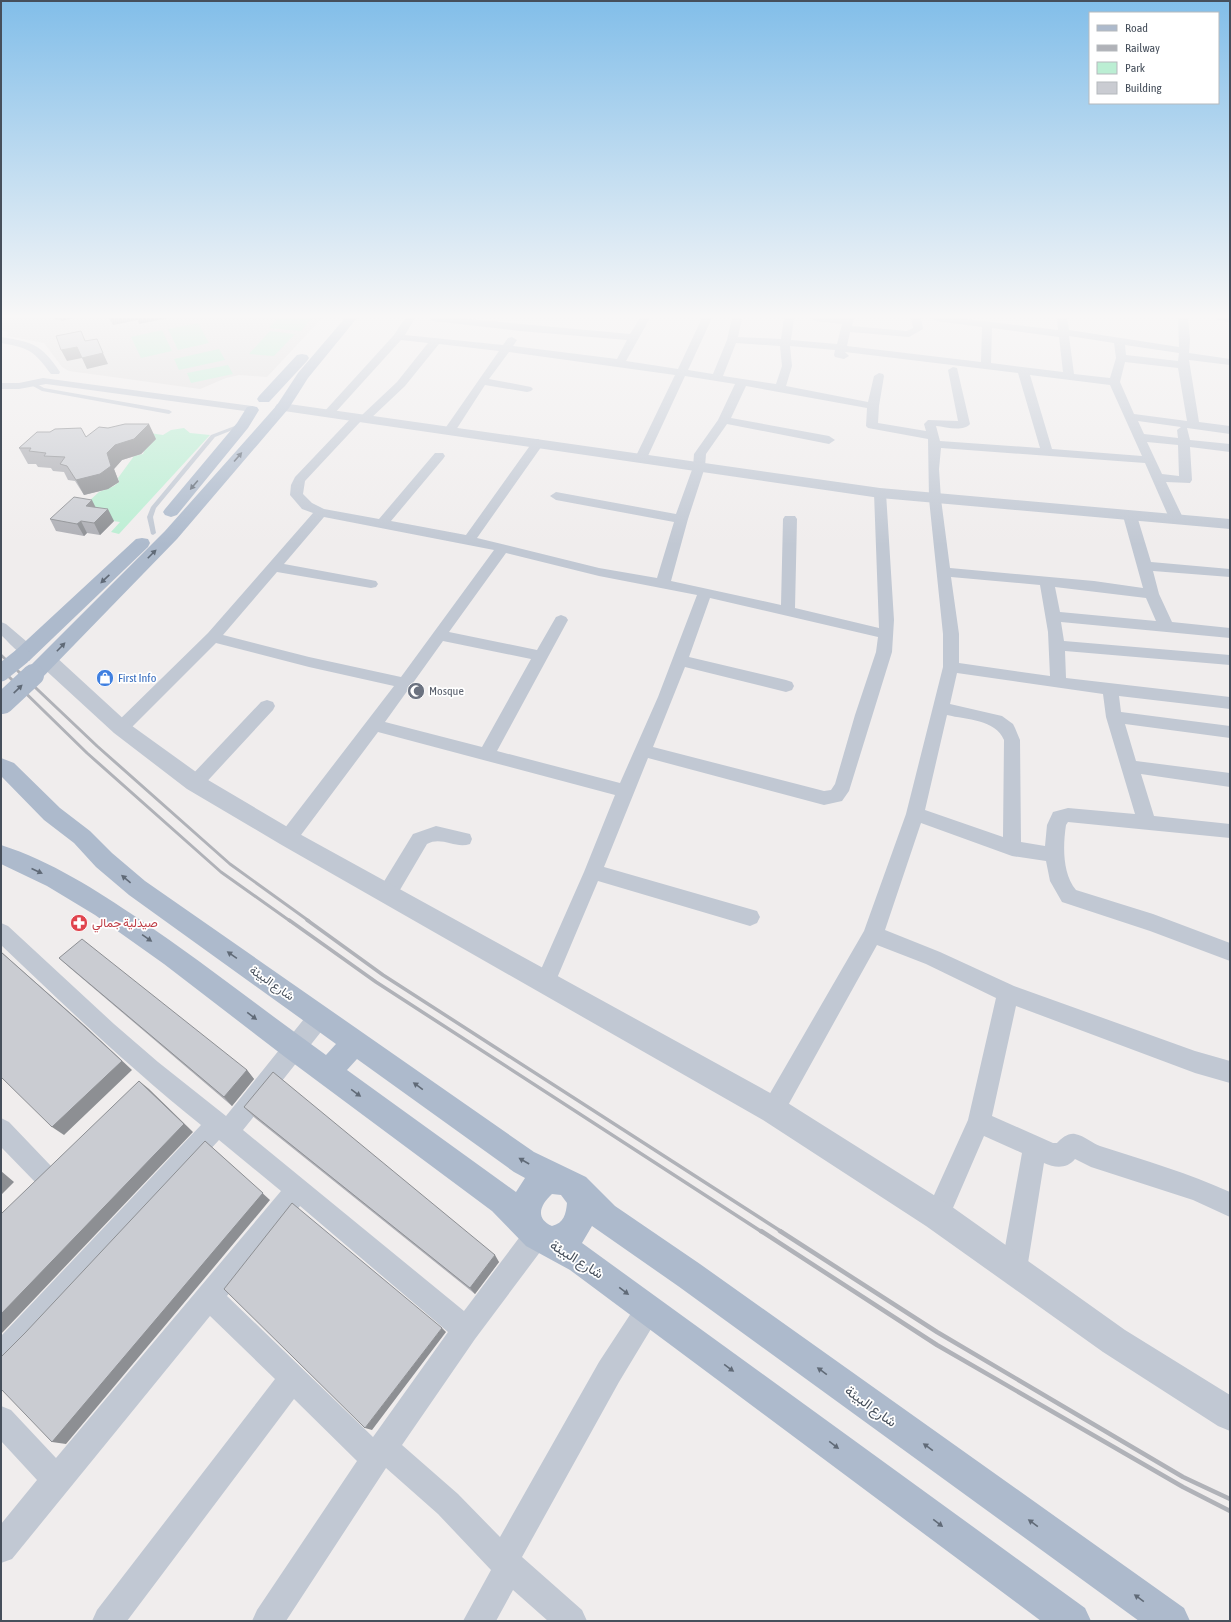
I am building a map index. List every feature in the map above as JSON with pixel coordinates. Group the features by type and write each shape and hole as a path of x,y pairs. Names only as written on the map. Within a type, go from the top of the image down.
{"main road":[{"path":"2,704 32,661 153,533 243,425 256,404 266,394"},
{"path":"1,673 32,661 171,535 282,407 291,394"},
{"path":"256,404 278,399 282,400 282,407"},
{"name":"شارع البيئة","path":"1,766 12,774 52,814 82,837 104,860 137,888 320,1016 524,1162 567,1183 604,1217 689,1275 1171,1621"},
{"name":"شارع البيئة","path":"1,854 55,879 104,908 173,956 294,1048 503,1200 537,1234 581,1259 648,1310 1072,1621"},
{"path":"328,1072 355,1042"},
{"path":"550,1179 567,1183 583,1205 579,1224 573,1232 564,1238 555,1240 537,1234 526,1218 525,1208 533,1189 541,1182 550,1179"}],"street":[{"path":"178,394 256,404"},
{"path":"329,414 347,394"},
{"path":"390,394 362,418 299,480 295,491 299,500 307,506 321,512 468,540 598,572 705,592 885,634"},
{"path":"450,430 473,394"},
{"path":"641,458 671,394"},
{"path":"663,583 681,519 699,467 700,454 724,420 736,394"},
{"path":"809,394 873,406"},
{"path":"875,394 872,426 933,440 1047,453 1149,460"},
{"path":"773,1110 873,934 914,814 951,667 951,634 945,572 935,499 933,440 930,424 932,422 964,424 958,394"},
{"path":"1030,394 1047,453"},
{"path":"1119,394 1140,437 1156,477 1177,520"},
{"path":"1156,477 1186,480 1184,442 1188,424 1186,394"},
{"path":"282,407 880,493 1230,524"},
{"path":"1130,417 1230,430"},
{"path":"724,420 829,440"},
{"path":"1140,437 1230,448"},
{"path":"468,540 538,443"},
{"path":"382,524 439,456"},
{"path":"644,750 824,798 836,796 843,786 863,715 884,652 887,620 880,493"},
{"path":"556,496 681,519"},
{"path":"121,728 213,637 321,512"},
{"path":"1130,516 1146,566 1152,594 1166,627"},
{"path":"788,611 790,519"},
{"path":"288,838 374,725 502,549"},
{"path":"1146,566 1230,573"},
{"path":"275,567 371,584"},
{"path":"945,572 1152,594"},
{"path":"1047,582 1053,616 1059,671 1058,683"},
{"path":"546,983 593,872 625,791 644,750 705,592"},
{"path":"1053,616 1229,635"},
{"path":"487,753 561,620"},
{"path":"1,627 32,661 196,783 288,838 773,1110 937,1215 1114,1341 1230,1414"},
{"path":"439,635 540,656"},
{"path":"213,637 309,662 404,683"},
{"path":"1056,645 1230,660"},
{"path":"679,660 786,686"},
{"path":"951,667 1110,690 1230,703"},
{"path":"1110,690 1114,717 1147,823"},
{"path":"196,783 267,706"},
{"path":"941,708 996,720 1007,728 1012,740 1012,848"},
{"path":"1114,717 1230,732"},
{"path":"374,725 487,753 625,791"},
{"path":"1128,766 1230,780"},
{"path":"914,814 1012,848 1055,855"},
{"path":"1230,831 1068,815 1060,817 1056,824 1055,855 1063,891 1069,896 1153,923 1230,952"},
{"path":"387,894 420,839 429,834 439,832 463,839"},
{"path":"593,872 750,917"},
{"path":"1,933 106,1031 142,1078 222,1128 298,1189 466,1330"},
{"path":"873,934 932,958 1008,993 1195,1062 1230,1072"},
{"path":"937,1215 979,1122 1008,993"},
{"path":"1,1356 56,1301 151,1194 222,1128 294,1048 320,1016"},
{"path":"979,1122 1052,1155 1063,1155 1070,1146 1076,1146 1091,1155 1196,1189 1230,1205"},
{"path":"1,1130 43,1174"},
{"path":"1014,1269 1035,1146"},
{"path":"27,1189 60,1157"},
{"path":"1,1548 56,1479 210,1297 298,1189"},
{"path":"268,1621 379,1453 466,1330 537,1234"},
{"path":"210,1297 292,1379 379,1453 448,1504 506,1563 571,1621"},
{"path":"479,1621 506,1563 609,1372 648,1310"},
{"path":"108,1621 292,1379"},
{"path":"1,1420 56,1479"}],"lane":[{"path":"72,394 169,412"}],"green space":[{"path":"184,428 190,433 210,435 119,534 111,532 120,522 92,518 88,502 99,492 114,486 119,482 118,478 134,456 143,454 150,433 163,435 171,430"}],"building":[{"path":"125,424 149,424 134,439 115,445 107,453 111,466 100,474 76,480 67,466 60,464 65,457 44,456 46,453 29,451 31,448 19,448 37,432 50,432 55,429 81,428 86,437 99,427 108,428"},
{"path":"74,497 92,500 86,506 108,509 94,523 81,521 77,524 50,519"},
{"path":"82,939 247,1070 224,1097 59,958"},
{"path":"1,952 122,1061 52,1127 1,1077"},
{"path":"273,1072 495,1255 470,1288 244,1107"},
{"path":"139,1081 184,1124 1,1314 1,1214"},
{"path":"205,1141 263,1193 52,1442 1,1389 1,1357"},
{"path":"292,1203 442,1328 365,1428 224,1289"}],"railway":[{"path":"1,655 20,673"},
{"path":"1,669 4,672"},
{"path":"4,672 87,753 221,872 290,921"},
{"path":"19,672 97,746 230,864 309,921"},
{"path":"289,920 376,982 762,1232"},
{"path":"307,920 383,975 782,1232"},
{"path":"761,1231 937,1345 1183,1487 1230,1511"},
{"path":"780,1231 937,1332 1183,1477 1230,1499"}],"place":[{"name":"First Info","path":"105,678"},
{"name":"Mosque","path":"416,691"},
{"name":"صيدلية جمالي","path":"79,923"}]}
